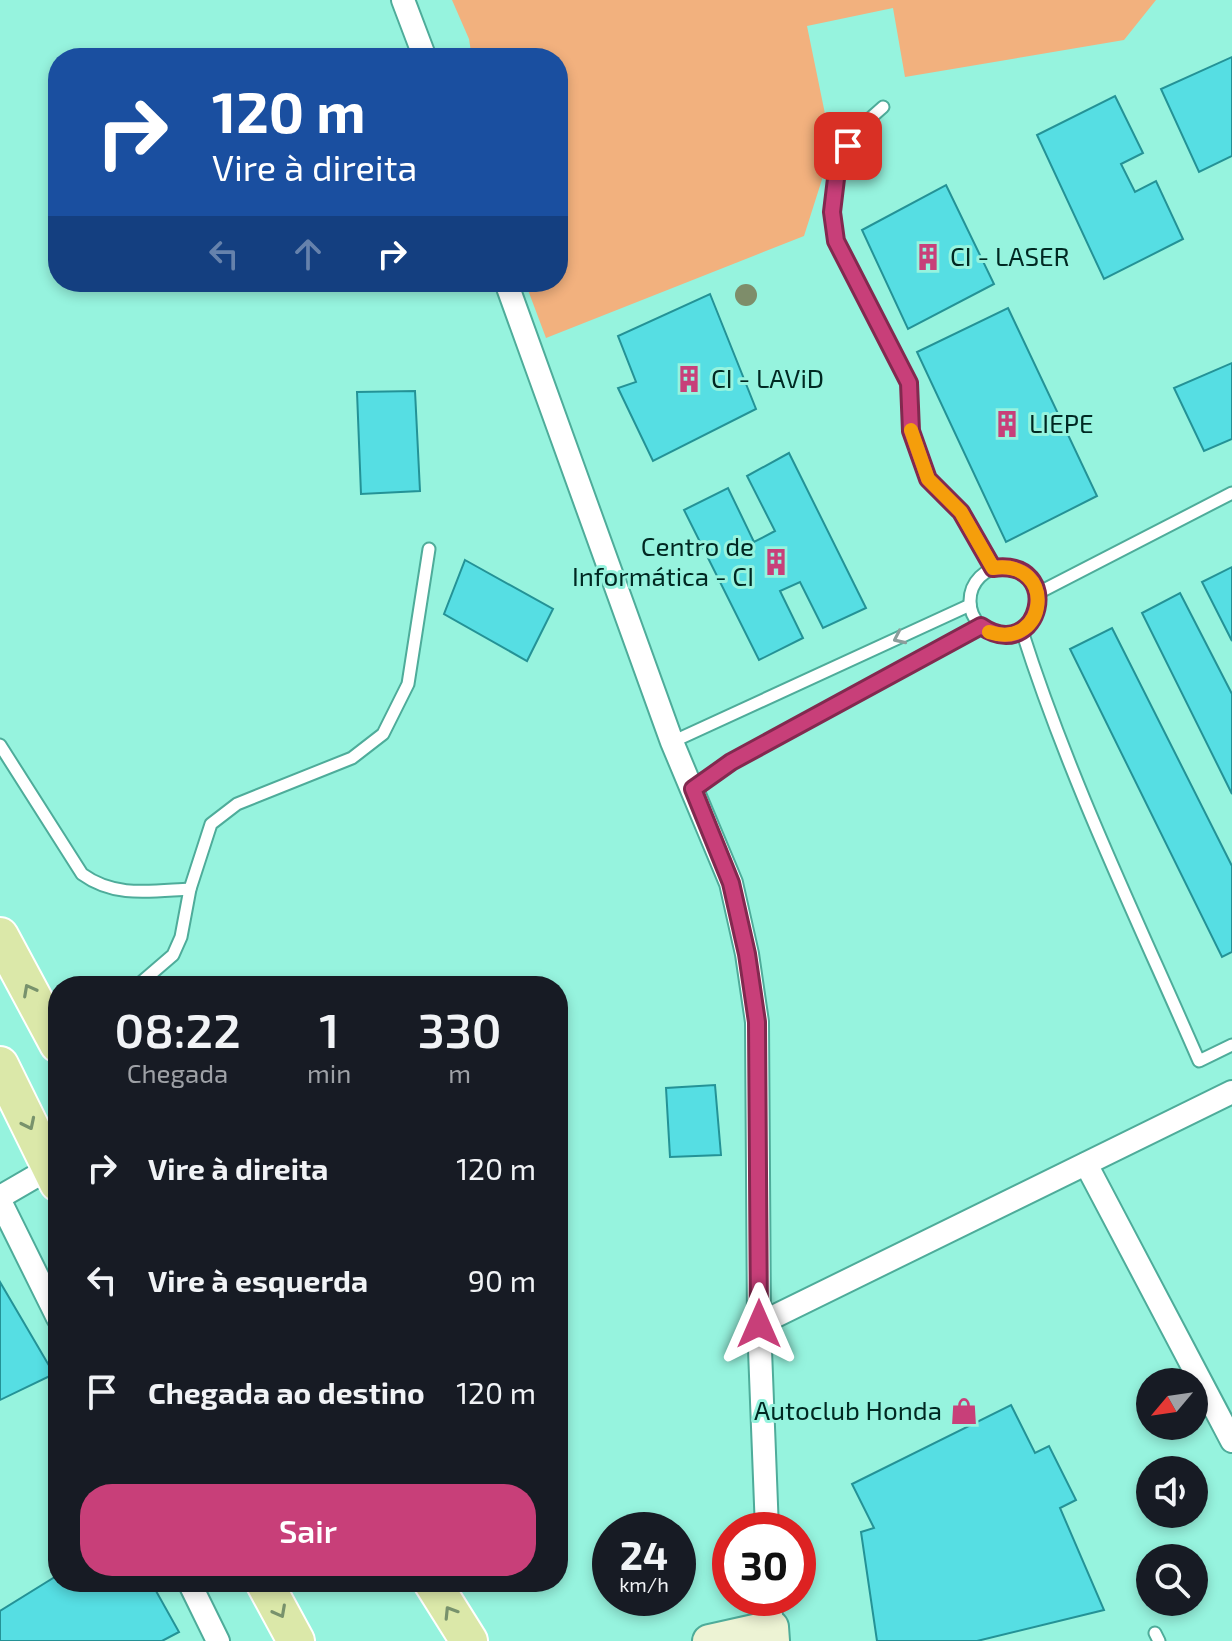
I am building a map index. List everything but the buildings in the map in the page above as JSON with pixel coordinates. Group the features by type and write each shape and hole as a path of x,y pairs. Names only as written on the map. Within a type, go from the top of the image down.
{"main road":[{"path":"0,936 48,1025"},
{"path":"0,1065 48,1163"},
{"path":"269,1592 296,1641"},
{"path":"438,1592 469,1641"}],"street":[{"path":"403,0 421,48"},
{"path":"510,292 672,742 731,883 747,954 757,1022 759,1324 766,1512"},
{"path":"759,1324 1232,1092"},
{"path":"1086,1164 1232,1441"},
{"path":"48,1178 0,1199 48,1297"},
{"path":"194,1592 218,1641"},
{"path":"709,1641 772,1622"}],"lane":[{"path":"883,107 857,130 838,162 832,212 836,241 909,383 911,431 928,479 961,512 993,568"},
{"path":"1038,593 1232,493"},
{"path":"149,976 173,955 181,937 190,889 211,824 237,804 352,758 383,734 408,684 429,549"},
{"path":"993,568 1016,569 1034,583 1038,593 1035,615 1022,631 1000,635 981,626 970,605 970,593 975,582 993,568"},
{"path":"672,742 970,605"},
{"path":"693,789 731,762 981,626"},
{"path":"1022,631 1054,730 1143,941 1199,1061 1232,1045"},
{"path":"0,745 82,874 99,887 124,892 190,889"}],"shaded area":[{"path":"452,0 1156,0 1124,40 905,77 893,8 807,26 832,148 804,236 546,338 529,292 568,292 568,48 470,48"}],"slow traffic":[{"path":"911,430 928,479 961,512 993,568 1005,566 1027,575 1038,593 1035,615 1022,631 1000,635 989,632"}],"place":[{"name":"CI - LASER","path":"928,257"},
{"name":"CI - LAViD","path":"689,379"},
{"name":"LIEPE","path":"1007,424"},
{"name":"Centro de Informática - CI","path":"776,562"},
{"name":"Autoclub Honda","path":"964,1411"}],"route":[{"path":"759,1324 757,1022 747,954 731,883 693,789 731,762 981,626 1000,635 1022,631 1030,624 1038,604 1038,593 1027,575 1005,566 993,568 961,512 928,479 911,431 909,383 836,241 832,212 838,162 848,146"}]}
